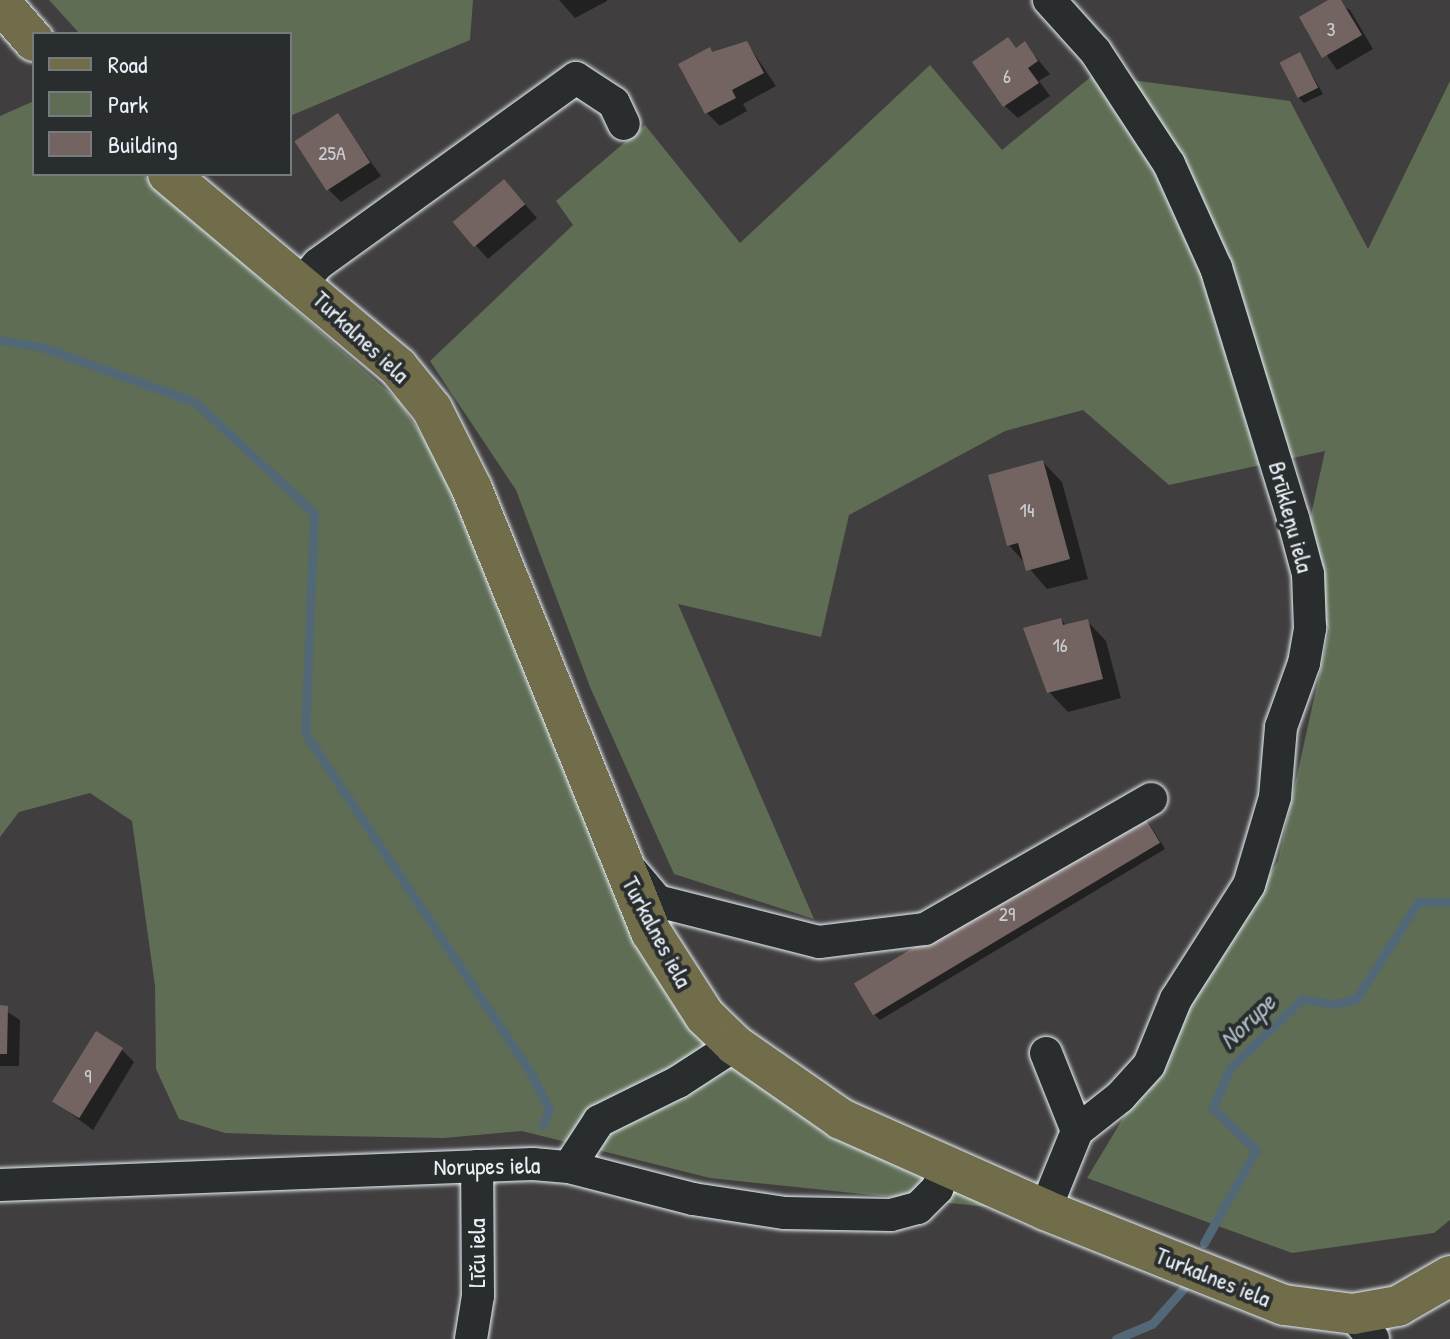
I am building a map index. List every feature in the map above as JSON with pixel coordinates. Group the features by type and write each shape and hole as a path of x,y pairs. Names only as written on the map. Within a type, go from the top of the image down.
{"main road":[{"path":"0,2 32,39"},
{"name":"Turkalnes iela","path":"170,176 302,282 398,367 432,409 472,489 613,847 673,971 735,1045 841,1119 946,1168 1284,1305 1361,1331 1450,1276"}],"street":[{"name":"Brūkleņu iela","path":"1045,1210 1077,1131 1120,1097 1149,1065 1176,999 1249,885 1275,797 1281,727 1304,663 1310,628 1308,574 1216,268 1169,164 1095,51 1049,0"},
{"path":"302,282 318,264 576,78 614,103 624,124"},
{"path":"613,847 657,901 819,942 925,929 1151,799"},
{"path":"569,1167 599,1121 678,1082 735,1045"},
{"path":"1046,1053 1077,1131"},
{"name":"Norupes iela","path":"0,1185 477,1166 569,1167 693,1199 785,1213 891,1215 918,1208 937,1189 946,1168"},
{"name":"Līču iela","path":"471,1339 478,1296 477,1166"}],"green space":[{"path":"49,0 473,0 470,40 292,115 292,32 78,32"},
{"path":"930,65 1002,150 1093,75 1290,101 1368,249 1450,81 1450,1220 1434,1233 1292,1253 1087,1178 1278,861 1329,631 1304,547 1325,451 1169,485 1083,410 1005,431 849,515 821,637 678,604 814,919 674,874 590,687 516,490 430,361 573,225 556,201 645,125 740,243"},
{"path":"32,102 32,176 144,176 399,401 474,515 676,995 1017,1210 710,1178 522,1131 444,1138 225,1133 179,1119 156,1069 155,986 132,821 90,793 19,812 0,837 0,116"}],"building":[{"path":"1328,0 1341,0 1362,35 1322,58 1299,17"},
{"path":"1008,37 1016,48 1025,41 1038,61 1028,68 1039,83 1003,107 972,62"},
{"path":"747,41 764,73 732,90 736,98 705,114 678,64 710,47 712,52"},
{"path":"1300,52 1318,88 1298,98 1280,62"},
{"path":"338,113 370,162 327,191 294,141"},
{"path":"504,179 525,204 474,247 453,222"},
{"path":"1043,460 1070,559 1026,571 1018,543 1007,546 988,475"},
{"path":"1061,618 1063,625 1088,619 1103,679 1047,693 1023,628"},
{"path":"1141,811 1160,843 873,1015 854,984"},
{"path":"0,1005 8,1006 7,1054 0,1054"},
{"path":"96,1031 123,1048 79,1118 52,1101"}],"waterway":[{"path":"0,340 42,347 195,402 314,513 305,733 530,1072 549,1109 543,1125"},
{"name":"Norupe","path":"1204,1243 1256,1150 1212,1108 1231,1067 1302,999 1333,1004 1356,999 1418,902 1450,902"},
{"name":"Norupe","path":"1116,1339 1152,1324 1184,1288"}]}
